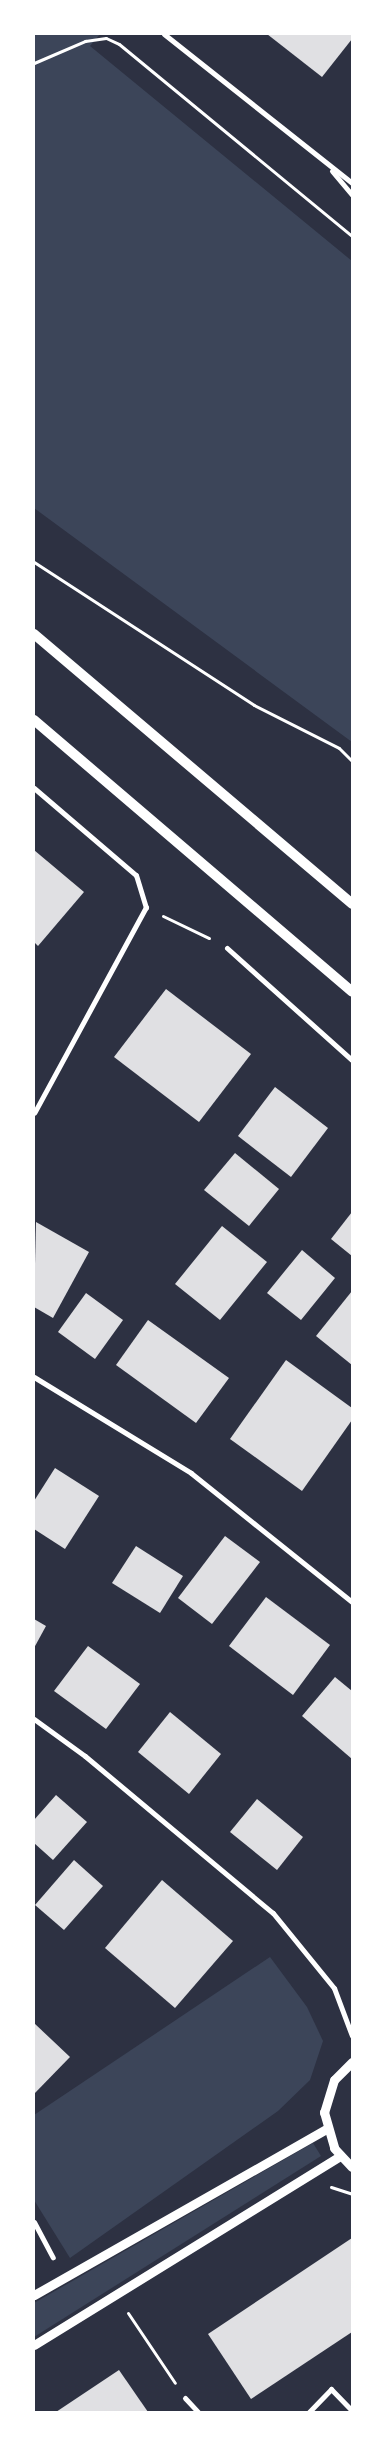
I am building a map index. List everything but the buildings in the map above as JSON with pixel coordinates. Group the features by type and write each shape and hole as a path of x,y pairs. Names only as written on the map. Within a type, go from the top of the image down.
{"main road":[{"path":"34,634 352,904"},
{"path":"34,720 352,992"}],"street":[{"path":"164,34 352,183"},
{"path":"327,165 352,195"},
{"path":"34,788 136,875 146,907 34,1113"},
{"path":"227,948 352,1060"},
{"path":"34,1377 191,1473 352,1602"},
{"path":"34,1719 85,1756 273,1913 334,1988 352,2036"},
{"path":"352,2062 334,2080 327,2095 324,2112 326,2130 340,2156 352,2167"},
{"path":"34,2296 326,2130"},
{"path":"34,2345 340,2156"},
{"path":"34,2222 53,2257"},
{"path":"309,2412 331,2389 352,2410"},
{"path":"185,2398 198,2412"}],"path":[{"path":"95,34 101,39"},
{"path":"34,63 85,41 101,39 119,44 352,236"},
{"path":"34,562 254,705 339,748 352,761"},
{"path":"146,907 227,948"},
{"path":"113,2295 185,2398"}],"shaded area":[{"path":"34,34 100,34 90,46 352,261 352,742 34,508"},
{"path":"270,1957 307,2007 323,2041 310,2080 278,2111 70,2258 34,2200 34,2115"},
{"path":"313,2143 321,2156 34,2337 34,2303"}]}
